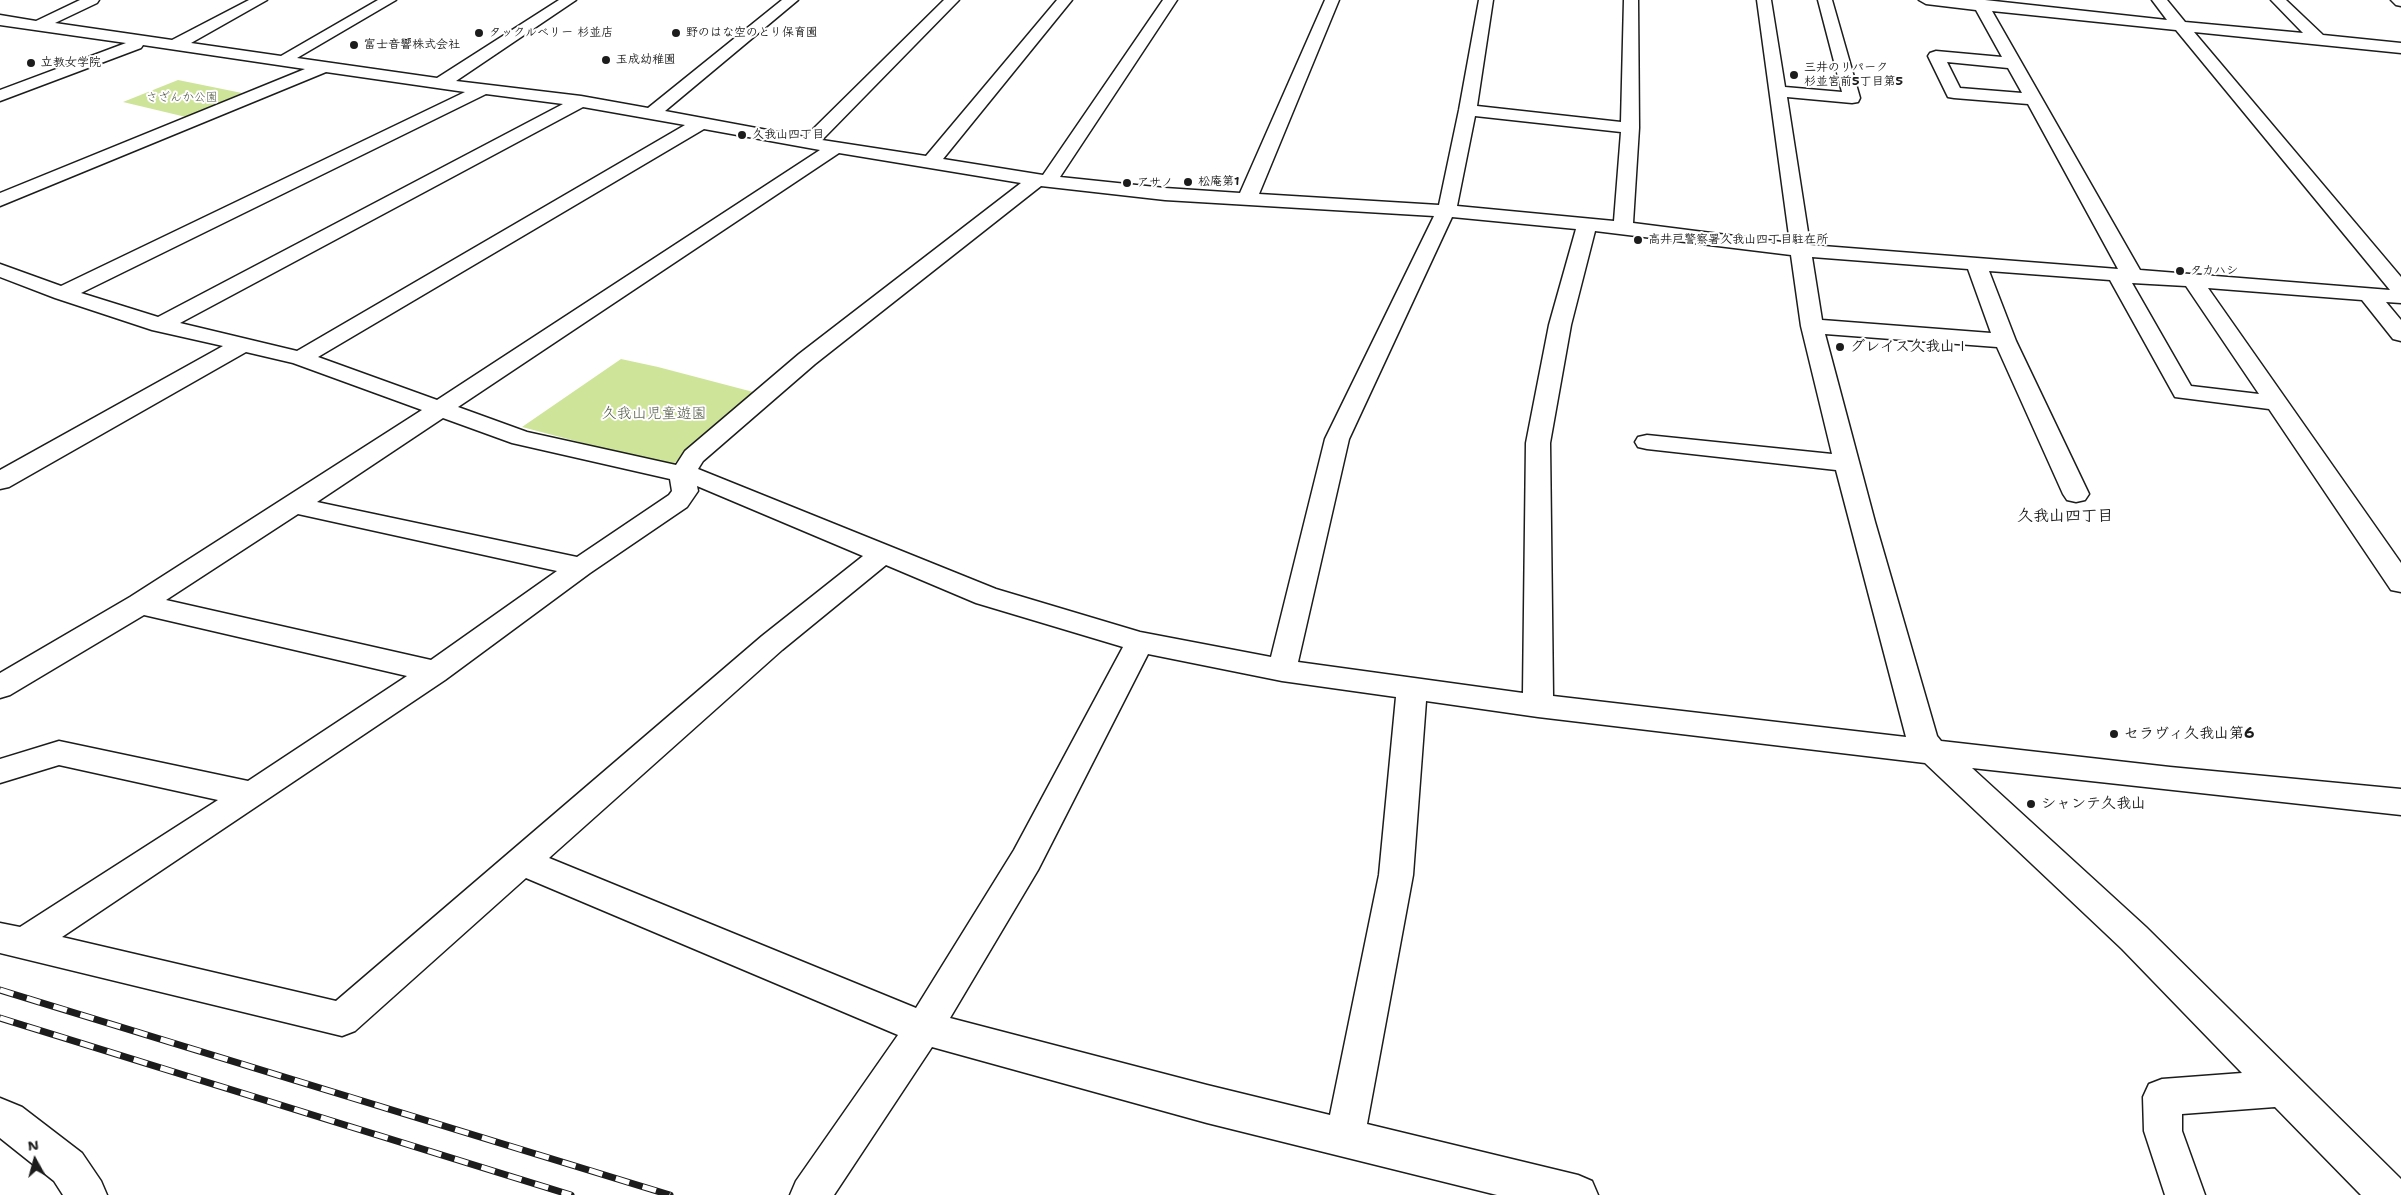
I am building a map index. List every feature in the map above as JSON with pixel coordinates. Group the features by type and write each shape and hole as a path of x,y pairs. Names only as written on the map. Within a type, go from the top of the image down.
{"street":[{"path":"37,26 92,0"},
{"path":"173,46 260,0"},
{"path":"287,62 288,57 389,0"},
{"path":"441,83 569,0"},
{"path":"653,113 791,0"},
{"path":"809,143 952,0"},
{"path":"930,163 1065,0"},
{"path":"12,941 252,795 435,672 581,567 678,501 685,491 682,474 694,456 807,359 1043,181 1170,0"},
{"path":"1247,199 1332,0"},
{"path":"1282,670 1337,440 1449,204 1468,110 1486,0"},
{"path":"1623,228 1630,128 1631,0"},
{"path":"1764,0 1812,326 1846,463 1924,742 2134,938 2389,1195"},
{"path":"1776,91 1852,98 1825,0"},
{"path":"1926,0 1979,3 2401,48"},
{"path":"2159,0 2401,290"},
{"path":"2278,0 2319,40"},
{"path":"1979,3 2125,276 2183,392 2277,403"},
{"path":"0,20 287,62 581,101 835,148 1043,181 1164,194 1445,211 1623,228 1800,250 2401,297"},
{"path":"0,96 135,45 132,40"},
{"path":"2012,62 1936,56 1954,94 2032,99"},
{"path":"0,200 325,67"},
{"path":"62,294 484,89"},
{"path":"160,325 581,101"},
{"path":"1468,110 1630,128"},
{"path":"300,358 700,124"},
{"path":"0,687 140,604 294,505 835,148"},
{"path":"1538,706 1538,443 1560,325 1587,225"},
{"path":"1976,264 2006,341 2076,494"},
{"path":"0,270 62,294 160,325 300,358 521,438 706,481 986,596 1140,642 1282,670 1538,706 1935,753 2401,802"},
{"path":"2193,282 2401,582"},
{"path":"2369,295 2401,334"},
{"path":"1812,326 2006,341"},
{"path":"0,481 242,345"},
{"path":"1647,442 1846,463"},
{"path":"294,505 581,567"},
{"path":"12,941 342,1020 521,861 772,643 884,553"},
{"path":"140,604 435,672"},
{"path":"817,1185 924,1028 1026,860 1140,642"},
{"path":"1345,1139 1396,876 1412,688"},
{"path":"0,771 59,753 252,795"},
{"path":"521,861 924,1028 1345,1139 1578,1195"},
{"path":"2185,1195 2163,1131 2162,1098 2283,1088"},
{"path":"0,1117 8,1120 68,1167 87,1195"}],"green space":[{"name":"さざんか公園","path":"178,80 242,93 186,117 123,102"},
{"name":"久我山児童遊園","path":"621,359 757,393 671,466 522,427"}],"railway":[{"path":"0,990 670,1195"},
{"path":"0,1018 571,1195"}],"place":[{"name":"タックルベリー 杉並店","path":"479,33"},
{"name":"野のはな空のとり保育園","path":"676,33"},
{"name":"富士音響株式会社","path":"354,45"},
{"name":"玉成幼稚園","path":"606,60"},
{"name":"立教女学院","path":"31,63"},
{"name":"三井のリパーク 杉並宮前5丁目第5","path":"1794,75"},
{"name":"久我山四丁目","path":"742,135"},
{"name":"松庵第1","path":"1188,182"},
{"name":"アサノ","path":"1127,183"},
{"name":"高井戸警察署久我山四丁目駐在所","path":"1638,240"},
{"name":"タカハシ","path":"2180,271"},
{"name":"グレイス久我山Ⅰ","path":"1840,347"},
{"name":"セラヴィ久我山第6","path":"2114,734"},
{"name":"シャンテ久我山","path":"2031,804"}],"district":[{"name":"久我山四丁目","path":"2065,517"}]}
